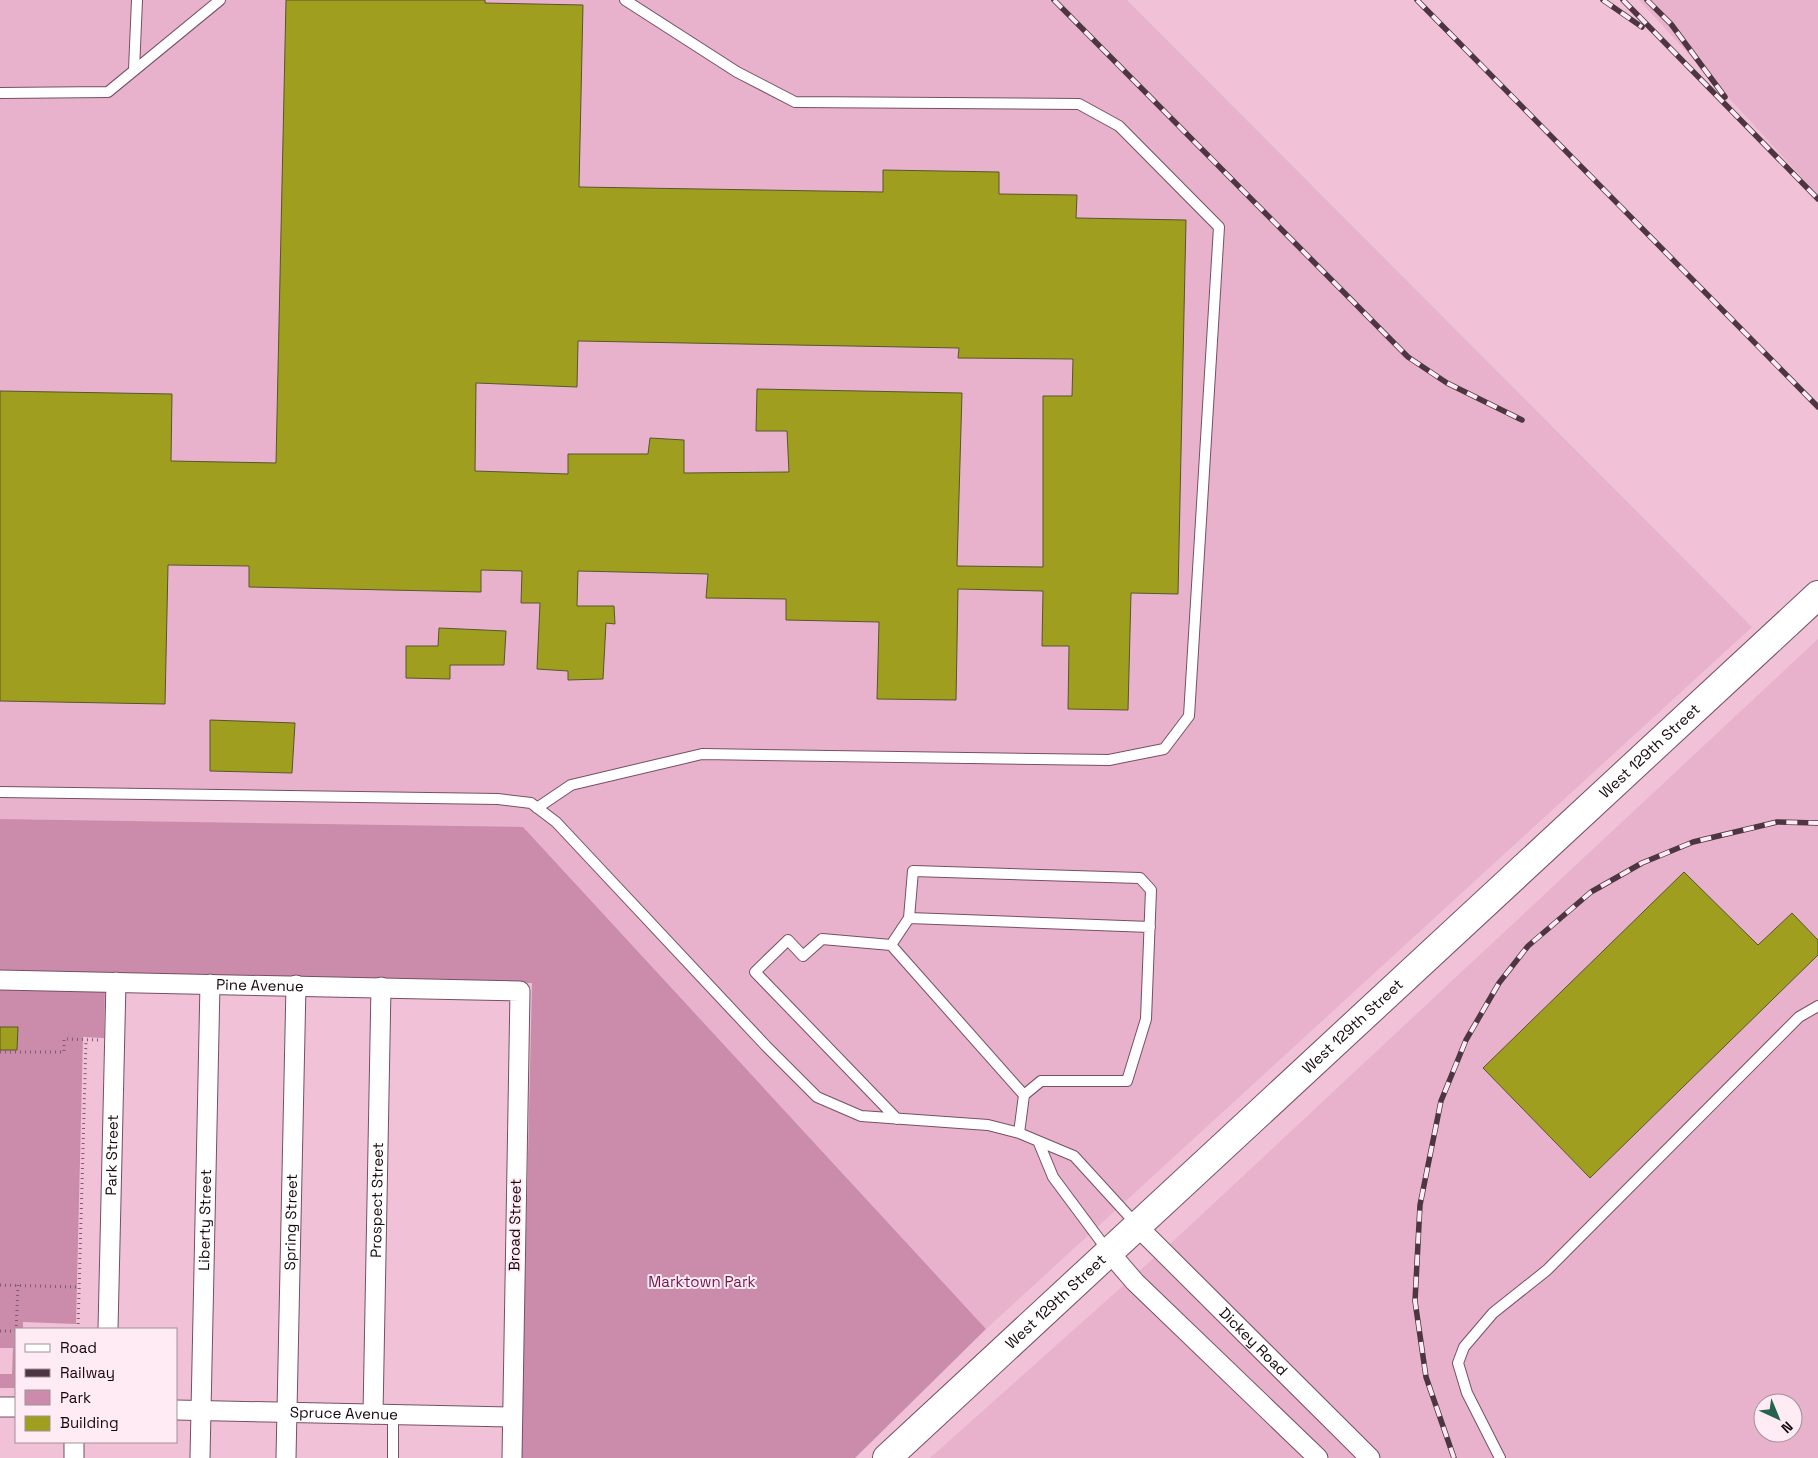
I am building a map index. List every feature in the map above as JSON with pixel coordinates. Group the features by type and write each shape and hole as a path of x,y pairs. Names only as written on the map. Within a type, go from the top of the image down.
{"main road":[{"name":"West 129th Street","path":"887,1458 1818,596"}],"street":[{"name":"Pine Avenue","path":"0,980 520,991"},
{"name":"Park Street","path":"108,1328 116,982"},
{"name":"Liberty Street","path":"200,1458 210,984"},
{"name":"Spring Street","path":"286,1458 296,985"},
{"name":"Prospect Street","path":"373,1414 380,988"},
{"name":"Broad Street","path":"512,1458 520,991"},
{"name":"Dickey Road","path":"1137,1226 1366,1456"},
{"path":"1110,1253 1135,1282 1318,1458"},
{"path":"0,1407 15,1407"},
{"name":"Spruce Avenue","path":"178,1410 512,1417"},
{"path":"74,1443 74,1458"}],"lane":[{"path":"134,70 137,0"},
{"path":"0,93 108,92 220,0"},
{"path":"537,808 571,785 702,754 1109,760 1164,749 1188,716 1219,227 1119,126 1079,104 796,102 737,72 626,0"},
{"path":"0,792 498,800 531,804 556,822 759,1039 817,1097 860,1116 988,1125 1019,1133 1074,1156 1137,1226"},
{"path":"891,945 908,918 913,871 1140,878 1151,890 1146,1019 1127,1081 1041,1081 1024,1094 1019,1133"},
{"path":"908,918 1150,928"},
{"path":"897,1120 755,972 788,940 803,956 822,939 891,945 1024,1094"},
{"path":"1500,1458 1467,1393 1458,1362 1464,1347 1492,1314 1547,1270 1799,1017 1818,1006"},
{"path":"1040,1143 1053,1177 1110,1253"},
{"path":"393,1414 393,1458"}],"path":[{"path":"0,1052 64,1052 64,1039 114,1041"},
{"path":"78,1328 86,1040"},
{"path":"0,1285 80,1287"},
{"path":"16,1328 18,1285"},
{"path":"0,1331 15,1331"}],"shaded area":[{"path":"0,0 1127,0 1752,627 986,1329 523,828 0,819"},
{"path":"1639,0 1818,0 1818,195"},
{"path":"1818,639 1818,1458 930,1458 1182,1233"}],"green space":[{"name":"Marktown Park","path":"0,819 523,827 986,1329 855,1458 521,1458 532,983 0,972"},
{"path":"0,990 105,991 104,1038 83,1037 76,1324 23,1322 23,1328 15,1328 15,1388 0,1388 0,1374 12,1374 13,1348 0,1348 0,1050 17,1050 18,1027 0,1027"}],"building":[{"path":"286,0 485,0 485,3 583,5 579,187 883,192 883,170 999,172 999,194 1077,195 1076,218 1186,220 1178,594 1131,593 1128,710 1068,709 1069,646 1042,646 1043,591 958,589 956,700 877,699 879,622 786,620 786,599 706,598 708,574 578,571 577,606 614,606 615,624 606,623 603,679 568,680 568,671 537,669 540,603 521,603 522,571 481,570 481,592 249,587 249,566 168,565 165,704 0,701 0,391 172,394 171,461 276,463","holes":["578,341 959,348 958,358 1073,359 1072,396 1043,396 1043,567 957,566 962,393 757,389 756,431 787,431 789,472 684,473 684,440 650,438 648,454 568,454 568,474 475,471 476,383 577,387"]},
{"path":"439,628 506,631 504,665 450,665 450,679 406,678 406,646 438,646"},
{"path":"210,720 295,723 292,773 210,771"},
{"path":"1684,872 1758,945 1792,913 1818,940 1818,955 1590,1178 1483,1068"},
{"path":"0,1027 18,1027 17,1050 0,1050"}],"railway":[{"path":"1054,0 1408,357 1447,383 1522,420"},
{"path":"1417,0 1818,407"},
{"path":"1603,0 1642,27"},
{"path":"1623,0 1818,199"},
{"path":"1647,0 1671,24 1725,97"},
{"path":"1454,1458 1426,1377 1415,1301 1420,1205 1441,1101 1466,1040 1499,983 1528,946 1591,892 1642,863 1693,842 1777,822 1818,823"}]}
